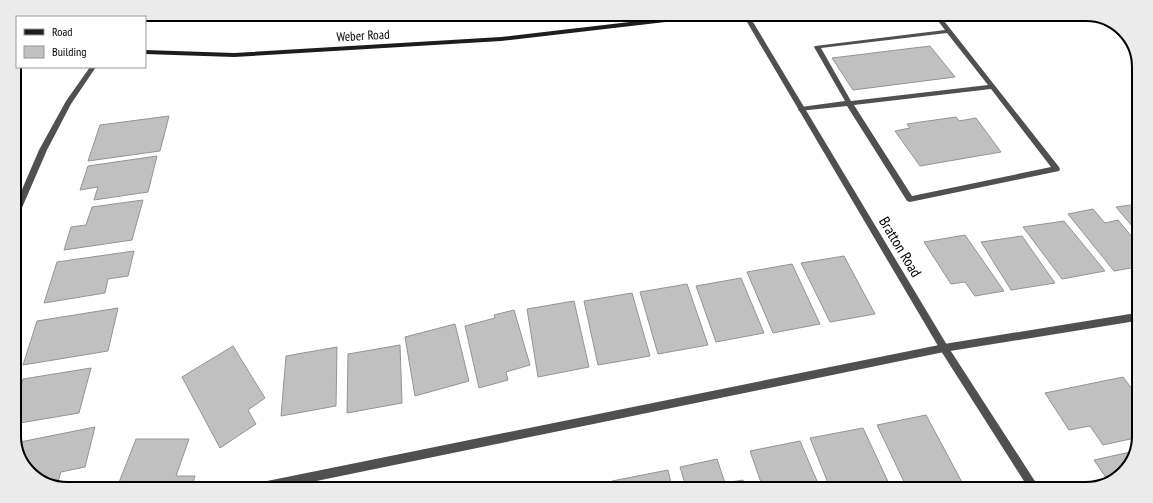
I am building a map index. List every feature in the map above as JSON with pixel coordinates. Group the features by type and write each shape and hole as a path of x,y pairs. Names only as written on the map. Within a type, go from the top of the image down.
{"main road":[{"name":"Weber Road","path":"146,52 234,55 501,39 657,21"}],"street":[{"name":"Bratton Road","path":"748,21 944,348 1030,482"},
{"path":"941,21 1056,169 910,199 849,103 817,47 949,32"},
{"path":"21,201 43,150 68,103 92,68"},
{"path":"801,109 992,87"},
{"path":"287,482 944,348 1132,318"}],"building":[{"path":"930,46 955,77 853,90 832,58"},
{"path":"169,116 160,151 88,161 100,125"},
{"path":"956,117 959,121 976,118 1001,152 920,166 895,131 910,128 907,124"},
{"path":"157,156 148,192 94,200 98,187 80,190 88,166"},
{"path":"143,200 132,240 64,250 71,227 86,225 92,207"},
{"path":"1132,205 1132,226 1116,207"},
{"path":"1093,209 1105,223 1118,220 1132,237 1132,268 1114,271 1068,214"},
{"path":"1064,221 1105,271 1062,279 1023,227"},
{"path":"965,235 1004,291 975,296 965,282 951,284 924,242"},
{"path":"1022,236 1055,283 1011,290 981,242"},
{"path":"134,251 128,276 108,279 105,293 44,303 57,262"},
{"path":"844,256 875,314 830,322 801,263"},
{"path":"792,264 820,324 773,333 747,272"},
{"path":"741,278 764,333 716,342 696,286"},
{"path":"687,284 708,345 658,354 640,292"},
{"path":"632,293 650,356 598,365 584,301"},
{"path":"574,301 589,367 538,377 527,309"},
{"path":"118,308 108,351 23,365 37,321"},
{"path":"514,310 530,365 506,372 508,380 479,388 465,326 495,318 494,315"},
{"path":"455,324 469,381 415,396 405,337"},
{"path":"400,345 402,403 347,413 348,354"},
{"path":"233,346 265,398 248,410 256,424 220,448 182,377"},
{"path":"337,347 336,406 281,416 286,356"},
{"path":"91,368 79,413 21,423 21,385 23,379"},
{"path":"1123,377 1132,389 1132,439 1103,445 1090,426 1069,430 1045,393"},
{"path":"926,415 962,482 904,482 877,425"},
{"path":"95,427 85,467 61,472 58,481 44,476 31,464 23,451 21,442"},
{"path":"863,428 888,482 828,482 810,438"},
{"path":"136,439 189,439 176,476 195,476 193,482 119,482"},
{"path":"800,441 817,482 761,482 750,451"},
{"path":"1129,452 1121,466 1106,477 1094,460"},
{"path":"717,459 725,482 684,482 680,467"},
{"path":"668,470 671,482 612,482"},
{"path":"743,480 744,482 731,482"}]}
